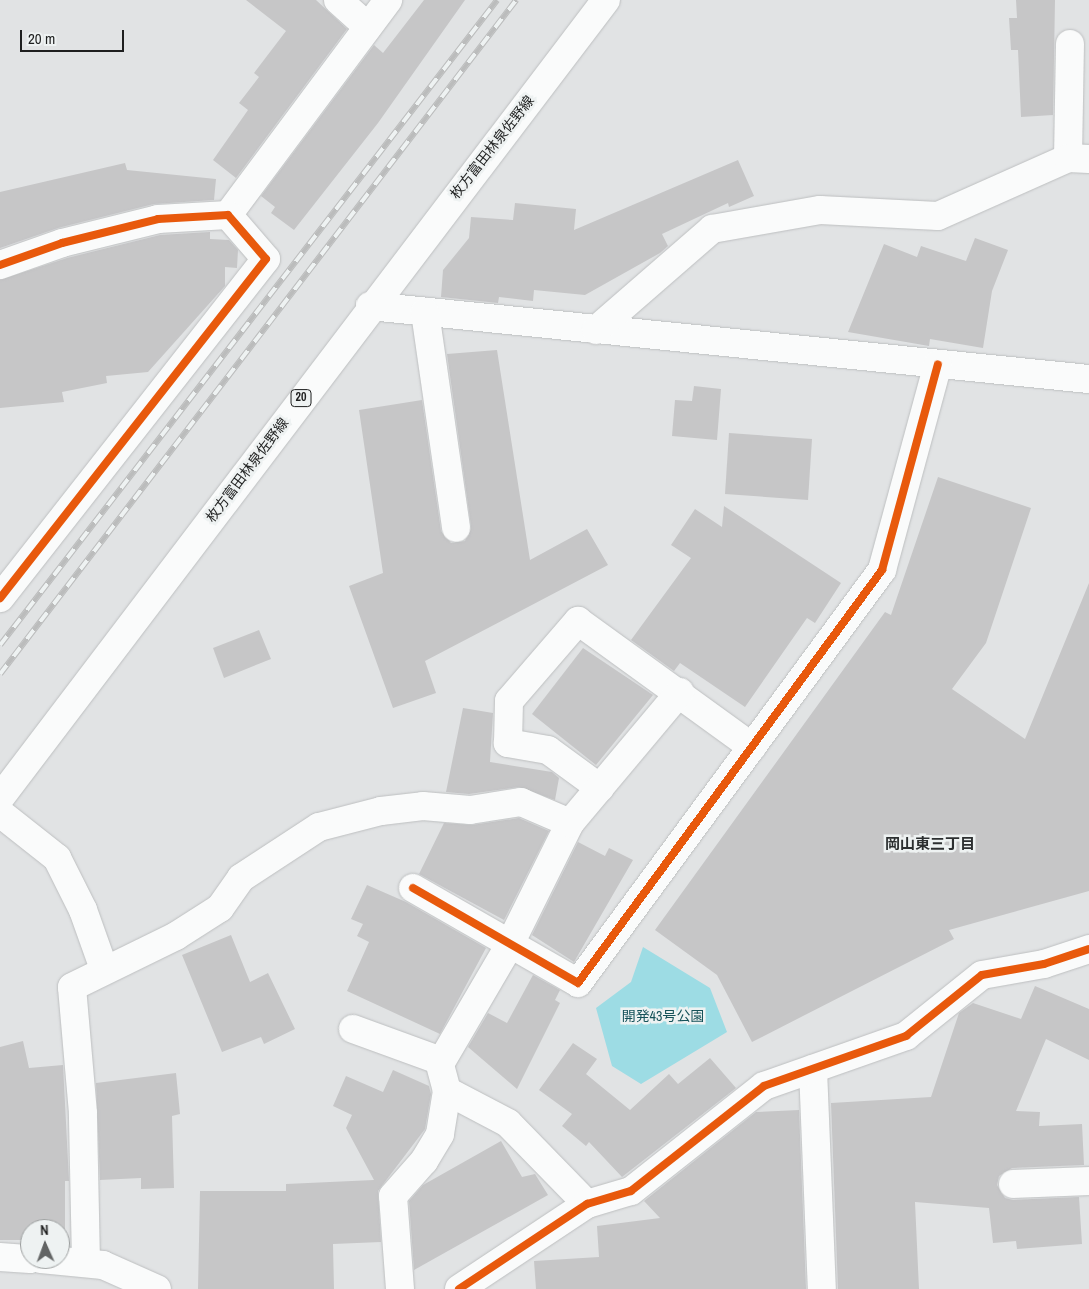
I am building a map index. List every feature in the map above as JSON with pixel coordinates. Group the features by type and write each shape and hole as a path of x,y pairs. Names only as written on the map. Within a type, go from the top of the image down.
{"street":[{"path":"338,0 368,27"},
{"path":"228,216 388,0"},
{"name":"枚方富田林泉佐野線","path":"0,798 370,306 606,0"},
{"path":"596,330 712,229 820,210 938,216 1078,158 1071,134 1070,44"},
{"path":"0,265 62,243 158,219 228,216"},
{"path":"0,598 266,259 228,216"},
{"path":"370,306 1089,379"},
{"path":"425,312 456,528"},
{"path":"413,888 578,982 882,570 938,364"},
{"path":"600,788 548,750 508,743 509,701 578,621 680,692 752,747"},
{"path":"400,1289 393,1196 424,1161 440,1134 447,1091 441,1061 510,944 570,823 680,692"},
{"path":"97,1272 72,988 104,969 176,936 220,908 242,878 319,827 380,810 423,806 470,810 521,802 570,823"},
{"path":"0,813 57,858 84,910 104,969"},
{"path":"459,1289 587,1204 631,1191 764,1086 906,1036 982,975 1044,964 1089,949"},
{"path":"353,1029 441,1061"},
{"path":"814,1069 822,1289"},
{"path":"447,1091 508,1123 587,1204"},
{"path":"1013,1184 1089,1181"},
{"path":"0,1257 20,1258"},
{"path":"70,1266 157,1289"}],"green space":[{"name":"開発43号公園","path":"643,947 710,988 727,1032 641,1084 612,1066 596,1008 631,982"}],"building":[{"path":"246,0 316,0 347,29 236,178 213,160 248,110 239,103 259,77 254,73 286,31"},
{"path":"424,0 465,0 378,123 294,230 271,213 275,207 261,196 374,45 383,53"},
{"path":"1016,0 1055,0 1053,115 1021,117 1018,50 1011,50 1009,18 1017,18"},
{"path":"738,160 754,196 729,207 728,203 662,234 668,246 660,253 585,295 534,290 533,301 499,297 498,303 441,297 443,270 469,238 471,217 513,220 515,203 576,209 574,230"},
{"path":"125,163 127,170 216,179 214,200 154,204 58,228 0,248 0,192"},
{"path":"210,232 210,239 229,240 238,250 237,268 225,267 225,286 148,372 106,376 107,383 62,392 64,402 0,408 0,280 67,258 160,235"},
{"path":"975,238 1008,250 992,291 983,348 930,339 929,346 848,332 884,244 917,257 921,246 966,261"},
{"path":"497,350 530,560 587,529 608,565 425,661 436,693 393,708 349,586 383,573 359,410 422,400 441,531 451,543 465,541 471,526 447,354"},
{"path":"694,386 721,389 717,440 672,436 675,400 692,401"},
{"path":"729,433 812,439 808,500 725,494"},
{"path":"938,477 1031,508 986,643 952,689 1025,739 1089,583 1089,891 949,930 954,939 752,1042 717,975 655,930 885,612 891,615"},
{"path":"724,506 841,583 815,623 807,618 745,707 680,663 674,671 631,640 691,558 671,545 695,509 722,527"},
{"path":"259,630 271,659 224,678 213,648"},
{"path":"583,648 653,695 596,765 532,714"},
{"path":"463,708 493,713 490,762 552,772 559,778 555,800 519,787 469,794 446,792"},
{"path":"519,818 549,831 504,920 419,874 444,823 472,825"},
{"path":"578,842 605,856 609,848 633,860 574,962 532,935"},
{"path":"367,885 406,902 486,948 440,1034 347,991 369,942 357,936 363,924 351,919"},
{"path":"231,935 250,982 268,973 295,1029 264,1044 261,1037 222,1052 182,955"},
{"path":"533,975 560,990 555,1000 560,1003 517,1089 468,1047 488,1013 507,1023"},
{"path":"1035,986 1089,1009 1089,1060 1046,1039 1016,1111 1040,1112 1039,1126 1082,1124 1084,1165 1012,1168 999,1176 997,1185 1005,1198 1013,1200 1079,1197 1082,1244 1017,1249 1016,1241 993,1243 989,1208 915,1202 919,1289 838,1289 831,1103 931,1097 959,1013 973,1003 1021,1019"},
{"path":"23,1041 29,1068 63,1065 69,1181 65,1181 65,1219 20,1219 20,1240 0,1240 0,1047"},
{"path":"573,1043 597,1059 586,1074 630,1110 669,1074 678,1084 710,1058 736,1088 622,1177 589,1142 586,1146 562,1126 572,1114 539,1090"},
{"path":"393,1070 429,1086 431,1094 425,1129 378,1191 381,1242 333,1244 334,1289 198,1289 200,1191 286,1191 286,1184 374,1180 346,1128 352,1115 333,1106 346,1076 383,1092"},
{"path":"176,1073 180,1114 172,1116 174,1188 141,1189 141,1178 100,1180 96,1083"},
{"path":"799,1110 806,1289 536,1289 534,1261 599,1257 597,1226 660,1218 644,1201 756,1112"},
{"path":"501,1141 522,1177 535,1174 548,1195 414,1270 409,1201 423,1185"}],"railway":[{"path":"0,645 497,0"},
{"path":"0,674 516,0"}],"cycle path":[{"path":"0,265 62,243 158,219 228,215 266,259 0,598"},
{"path":"413,888 578,983 882,570 938,364"},
{"path":"459,1289 587,1204 631,1191 764,1086 906,1036 982,975 1044,964 1089,949"}],"district":[{"name":"岡山東三丁目","path":"930,844"}]}
